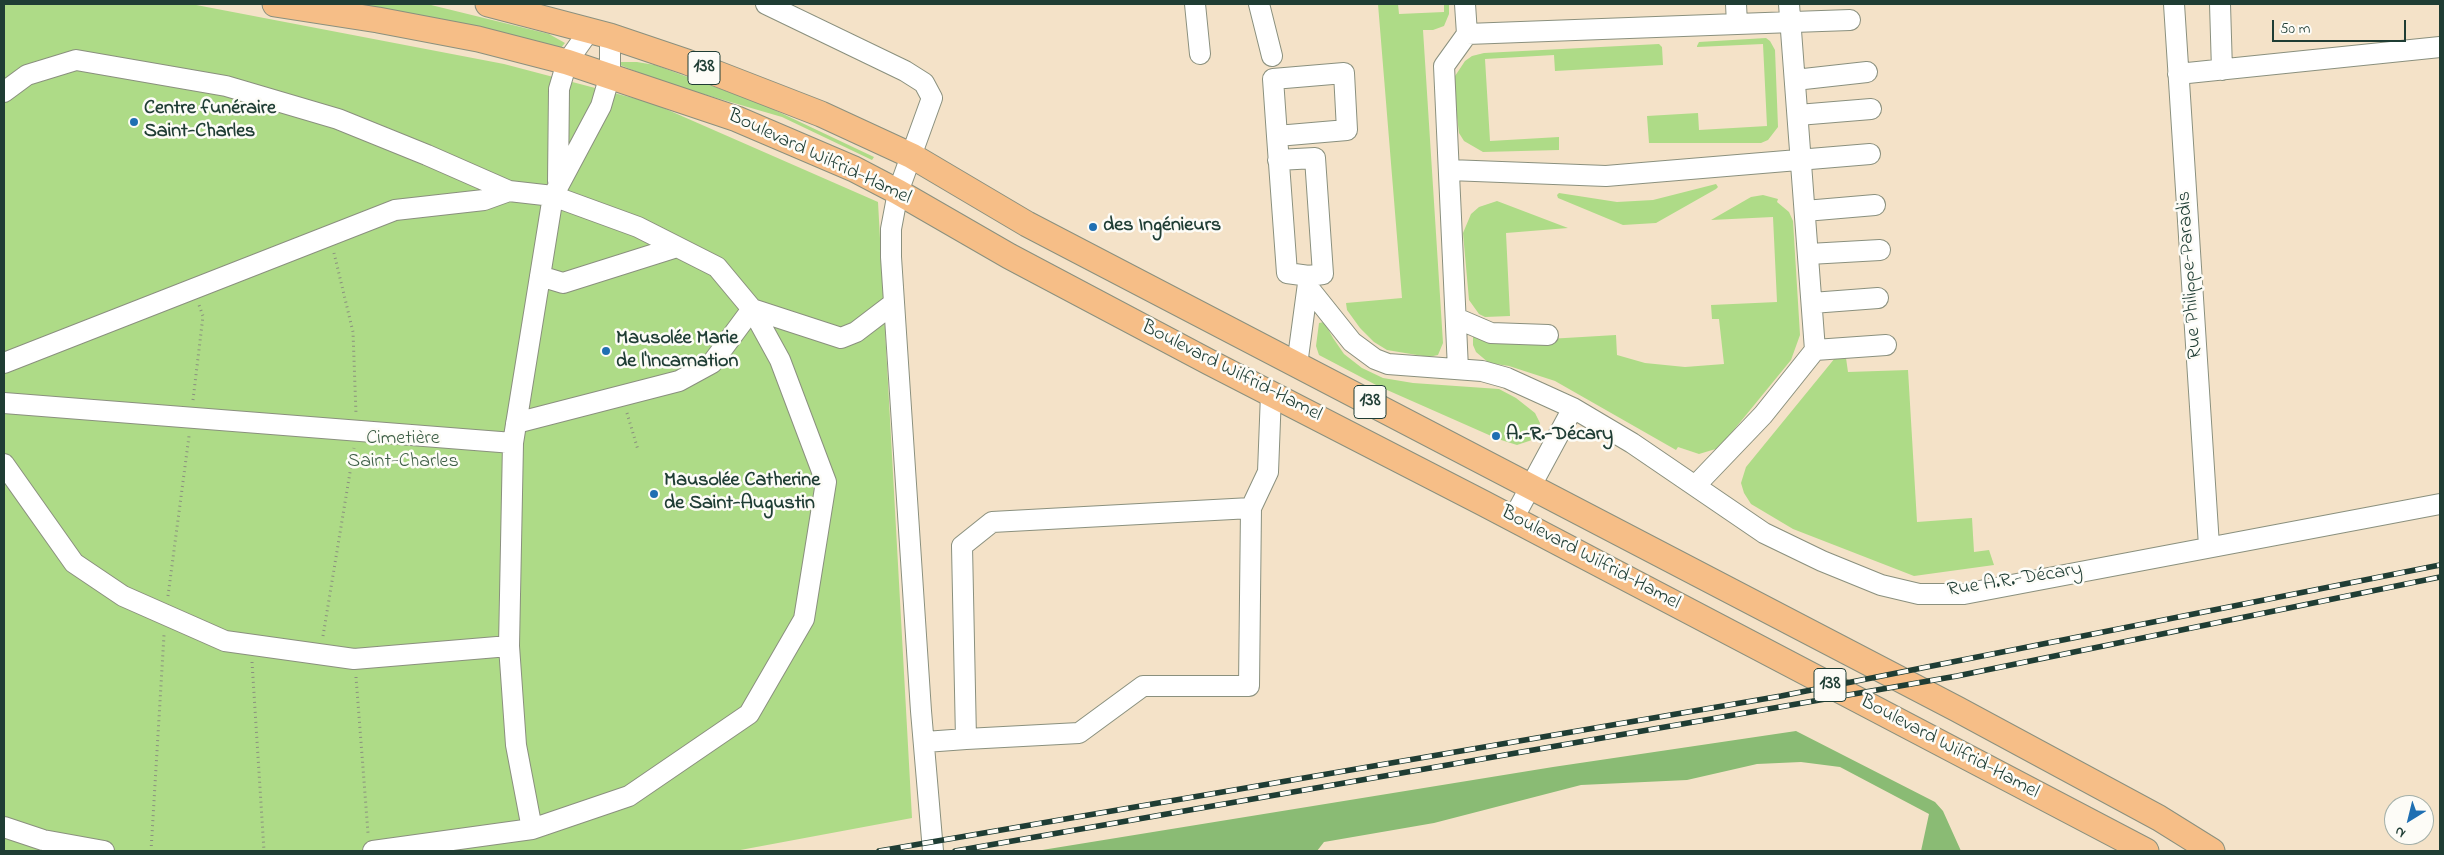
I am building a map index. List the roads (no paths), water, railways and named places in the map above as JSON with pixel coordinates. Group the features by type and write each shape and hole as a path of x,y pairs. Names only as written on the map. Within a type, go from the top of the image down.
{"main road":[{"name":"Boulevard Wilfrid-Hamel","path":"275,4 378,20 478,39 567,62 737,119 854,170 898,192 1010,256 1271,394 1514,519 2146,851"},
{"name":"Boulevard Wilfrid-Hamel","path":"488,4 599,34 754,87 822,114 912,156 1026,224 1966,714 2159,818 2212,851"}],"street":[{"path":"766,4 904,71 924,83 932,98 898,192 891,229 894,303 933,851"},
{"path":"1195,4 1200,54"},
{"path":"1259,4 1273,69 1278,160 1287,273 1309,281 1323,274 1315,158 1278,160"},
{"path":"1458,370 1444,66 1467,34 1465,4"},
{"path":"1736,4 1737,24"},
{"name":"Rue Philippe-Paradis","path":"2174,4 2209,546"},
{"path":"2220,4 2222,70"},
{"path":"1467,34 1737,24 1790,13 1850,20"},
{"path":"1695,486 1763,415 1815,350 1790,13"},
{"path":"532,829 516,745 509,646 513,443 556,189 559,89 567,62 599,34 610,75 600,106 556,189"},
{"path":"2178,74 2440,46"},
{"path":"4,92 27,75 76,60 226,86 338,119 427,154 509,191"},
{"path":"1273,69 1344,73 1347,130 1277,136"},
{"path":"1795,80 1867,72"},
{"path":"1798,115 1871,109"},
{"path":"1449,170 1606,176 1870,154"},
{"path":"4,363 395,210 484,200 509,191 556,189 638,227 717,267 752,309 780,360 826,482 804,619 750,714 629,796 532,829 371,846"},
{"path":"1806,211 1875,205"},
{"path":"540,276 563,283 677,246"},
{"path":"1809,254 1880,250"},
{"path":"1297,365 1309,281"},
{"name":"Rue A.R.-Décary","path":"1309,281 1352,342 1375,359 1388,364 1482,371 1507,378 1573,408 1632,443 1764,533 1822,561 1881,585 1919,594 1964,594 2209,546 2440,504"},
{"path":"1812,303 1878,298"},
{"path":"752,309 841,338 856,332 894,303"},
{"path":"516,423 679,381 712,362 752,309"},
{"path":"1456,318 1491,333 1548,335"},
{"path":"1815,350 1886,345"},
{"path":"925,742 1079,733 1143,686 1249,686 1251,508 1268,472 1271,394"},
{"path":"4,403 513,443"},
{"path":"1514,519 1573,408"},
{"path":"4,464 74,563 123,596 225,641 354,659 509,646"},
{"path":"966,739 962,546 992,522 1251,508"},
{"path":"4,828 43,840 104,851"}],"railway":[{"path":"879,851 1781,696 2440,565"},
{"path":"955,851 1957,676 2440,577"}],"place":[{"name":"Centre funéraire Saint-Charles","path":"134,122"},
{"name":"des Ingénieurs","path":"1093,227"},
{"name":"Mausolée Marie de l'Incarnation","path":"606,351"},
{"name":"A.-R.-Décary","path":"1496,436"},
{"name":"Mausolée Catherine de Saint-Augustin","path":"654,494"}],"park label":[{"name":"Cimetière Saint-Charles","path":"403,452"}]}
